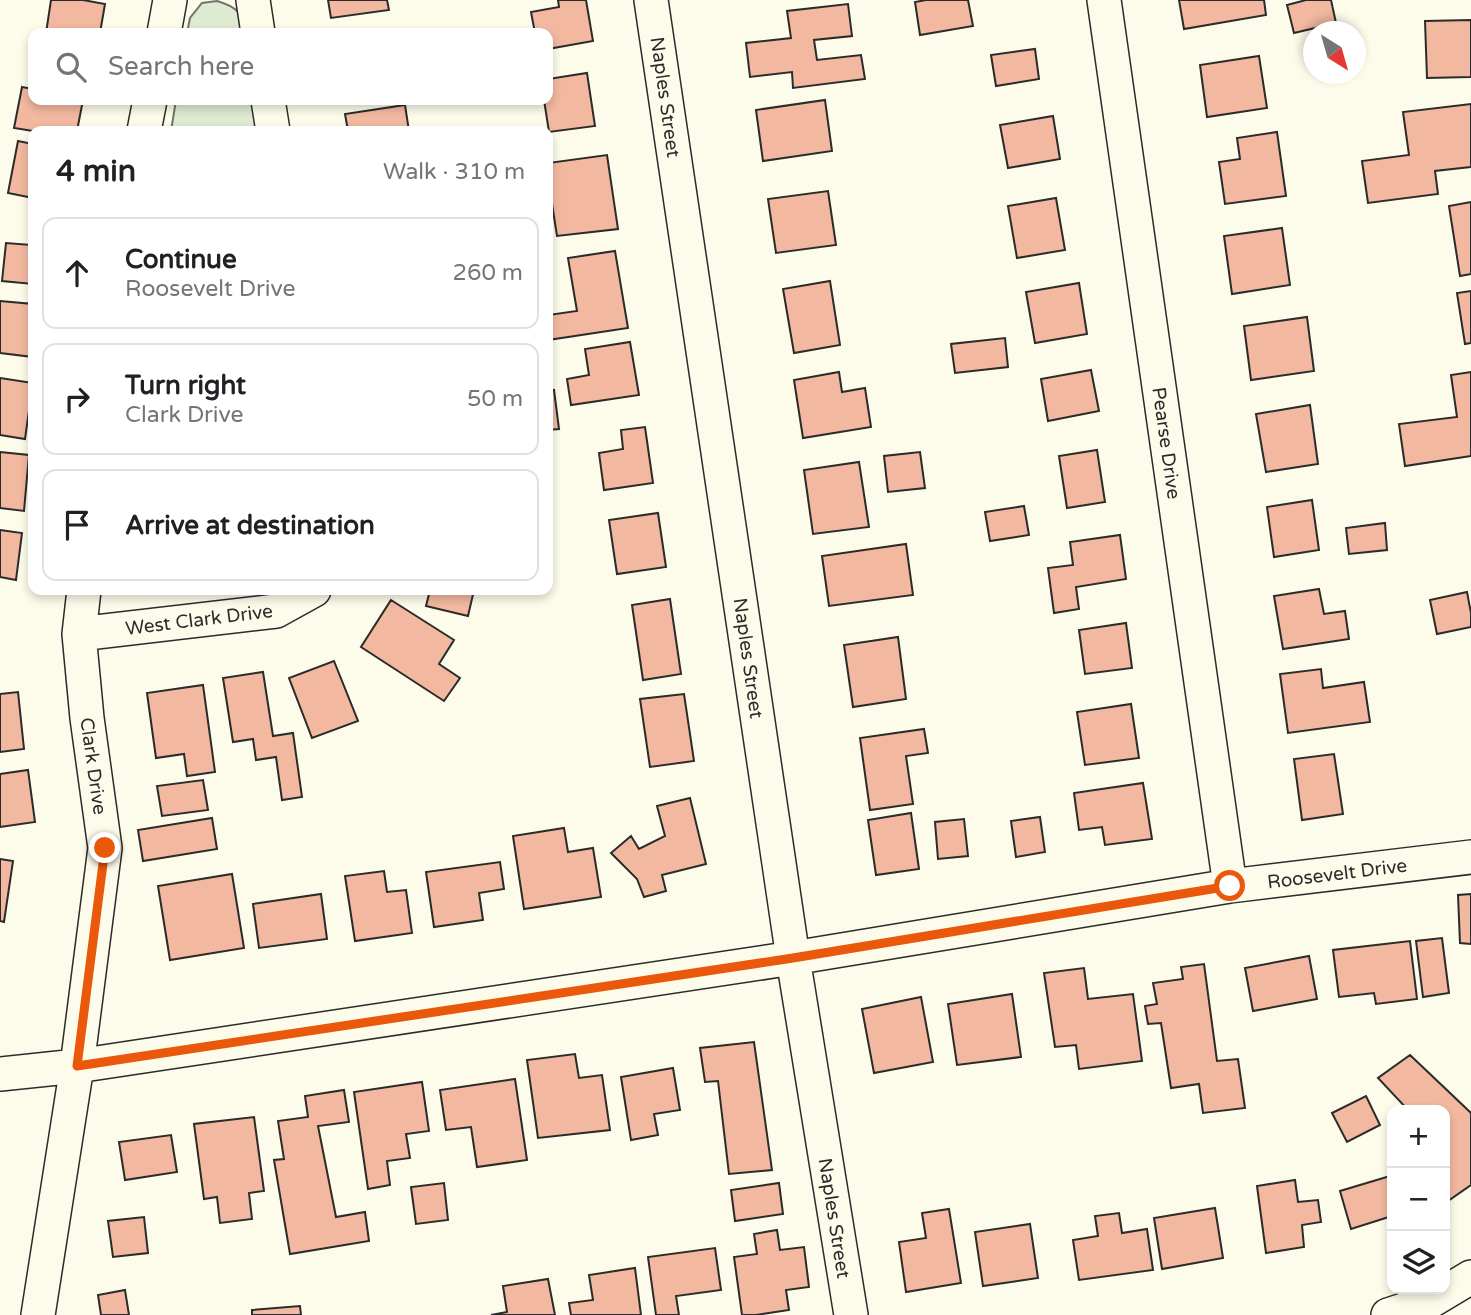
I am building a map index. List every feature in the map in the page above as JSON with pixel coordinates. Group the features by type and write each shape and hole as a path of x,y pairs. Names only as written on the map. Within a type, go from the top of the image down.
{"street":[{"path":"165,28 170,0"},
{"path":"253,0 257,28"},
{"name":"Naples Street","path":"651,0 793,958 851,1315"},
{"name":"Pearse Drive","path":"1104,0 1230,886"},
{"path":"145,126 149,105"},
{"path":"269,105 271,126"},
{"name":"Clark Drive","path":"38,1315 77,1066 105,848 87,718 79,634 83,595"},
{"name":"West Clark Drive","path":"79,634 276,611 305,595"},
{"name":"Roosevelt Drive","path":"0,1074 77,1066 793,958 1230,886 1471,857"},
{"path":"1388,1315 1431,1301 1471,1277"}],"green space":[{"path":"217,1 229,6 237,11 244,28 188,28 190,18 202,3"},
{"path":"175,105 254,105 256,126 172,126"}],"building":[{"path":"51,0 83,0 105,4 101,28 47,28"},
{"path":"328,0 387,0 389,10 331,18"},
{"path":"558,0 586,0 593,41 553,48 553,28 534,28 531,12 559,7"},
{"path":"968,0 973,26 920,35 915,2"},
{"path":"1179,0 1264,0 1266,15 1184,29"},
{"path":"1306,0 1331,0 1336,21 1303,21 1303,31 1294,33 1287,5"},
{"path":"848,4 852,36 814,40 817,60 861,55 865,79 793,88 792,72 750,77 746,43 791,38 787,11"},
{"path":"1471,20 1471,77 1427,78 1425,21"},
{"path":"1035,49 1039,79 996,86 991,55"},
{"path":"1259,56 1267,108 1207,117 1200,65"},
{"path":"587,73 595,126 553,131 553,126 548,126 545,105 553,105 553,78"},
{"path":"22,87 28,88 28,105 82,105 78,126 28,126 28,130 14,128"},
{"path":"825,100 832,151 763,161 756,110"},
{"path":"1471,104 1471,167 1435,171 1438,194 1368,203 1362,161 1409,155 1403,112"},
{"path":"405,105 408,126 347,126 345,114"},
{"path":"1053,116 1060,159 1008,168 1000,125"},
{"path":"1277,132 1286,196 1225,204 1219,162 1240,159 1237,138"},
{"path":"18,141 28,143 28,197 8,193"},
{"path":"607,155 618,229 557,236 553,210 553,162"},
{"path":"828,191 836,245 776,253 768,199"},
{"path":"1056,198 1065,250 1017,258 1008,206"},
{"path":"1471,202 1471,274 1460,276 1449,206"},
{"path":"1282,228 1290,285 1232,294 1224,236"},
{"path":"6,243 28,245 28,284 2,281"},
{"path":"615,251 628,328 553,339 553,314 577,311 568,258"},
{"path":"830,281 840,345 794,353 783,289"},
{"path":"1079,283 1087,334 1035,343 1026,292"},
{"path":"1471,291 1471,343 1465,344 1457,293"},
{"path":"0,301 28,304 28,356 0,353"},
{"path":"1307,317 1314,371 1251,380 1244,326"},
{"path":"1005,338 1008,367 955,373 951,344"},
{"path":"630,342 639,395 571,405 567,379 589,375 585,349"},
{"path":"1091,370 1099,411 1048,421 1041,379"},
{"path":"839,372 842,392 865,388 871,427 803,438 794,380"},
{"path":"1471,372 1471,456 1405,466 1399,424 1457,417 1451,375"},
{"path":"0,378 28,382 25,439 0,435"},
{"path":"553,390 559,429 553,430"},
{"path":"1310,405 1318,464 1266,472 1256,414"},
{"path":"645,427 653,483 604,490 599,453 623,449 621,430"},
{"path":"1097,450 1105,502 1067,508 1059,456"},
{"path":"0,452 28,455 24,511 0,508"},
{"path":"920,452 925,488 888,492 884,456"},
{"path":"859,462 869,527 813,534 804,470"},
{"path":"1312,500 1319,550 1274,557 1267,507"},
{"path":"1024,506 1029,535 990,541 985,512"},
{"path":"658,513 666,567 617,574 609,520"},
{"path":"1385,523 1387,550 1349,554 1346,528"},
{"path":"0,530 22,533 16,580 0,577"},
{"path":"1120,535 1126,579 1076,587 1079,609 1054,613 1048,568 1073,565 1070,542"},
{"path":"906,544 913,595 829,606 822,556"},
{"path":"1319,589 1324,614 1345,611 1349,639 1283,649 1274,596"},
{"path":"1467,592 1471,627 1437,634 1430,600"},
{"path":"429,595 473,595 468,616 426,606"},
{"path":"670,599 681,674 643,680 632,605"},
{"path":"391,600 454,640 439,664 460,678 444,701 361,647"},
{"path":"1126,623 1132,668 1085,674 1079,630"},
{"path":"898,637 906,699 853,707 844,645"},
{"path":"334,661 358,721 312,738 289,678"},
{"path":"1321,669 1323,688 1364,682 1370,722 1288,733 1280,674"},
{"path":"263,672 273,736 293,733 302,797 282,800 276,757 256,760 253,739 233,742 223,678"},
{"path":"203,685 215,772 187,776 184,754 156,758 147,693"},
{"path":"18,692 24,749 0,752 0,694"},
{"path":"684,694 694,761 650,767 640,699"},
{"path":"1131,704 1139,758 1085,765 1077,712"},
{"path":"924,729 928,753 906,756 913,804 870,810 860,738"},
{"path":"1334,754 1343,814 1302,820 1294,759"},
{"path":"28,770 35,822 0,827 0,774"},
{"path":"203,780 208,810 162,816 157,786"},
{"path":"1143,783 1152,839 1105,845 1102,827 1079,830 1074,793"},
{"path":"690,798 706,864 662,875 666,891 644,897 637,879 611,853 631,836 639,849 665,836 657,806"},
{"path":"911,813 919,869 876,875 868,820"},
{"path":"1040,817 1045,852 1016,857 1011,821"},
{"path":"212,818 217,849 143,861 138,830"},
{"path":"964,819 968,856 938,859 935,822"},
{"path":"564,828 568,852 593,848 601,897 524,909 513,836"},
{"path":"0,859 13,861 4,922 0,921"},
{"path":"500,862 504,889 479,893 483,920 434,927 426,872"},
{"path":"384,871 387,892 406,890 412,933 355,941 345,876"},
{"path":"232,874 244,948 170,960 158,886"},
{"path":"321,894 327,939 259,948 253,904"},
{"path":"1471,894 1471,944 1460,943 1458,895"},
{"path":"1442,938 1449,993 1423,997 1416,941"},
{"path":"1410,941 1417,999 1376,1004 1374,993 1339,997 1333,950"},
{"path":"1309,956 1317,999 1253,1011 1245,968"},
{"path":"1204,964 1217,1061 1238,1059 1245,1108 1203,1113 1199,1084 1171,1088 1161,1023 1148,1024 1145,1006 1157,1004 1153,983 1183,979 1181,967"},
{"path":"1084,968 1088,999 1133,994 1142,1061 1079,1069 1076,1045 1055,1047 1044,973"},
{"path":"1012,994 1021,1057 957,1065 948,1004"},
{"path":"921,997 933,1062 874,1073 862,1009"},
{"path":"754,1042 772,1170 729,1174 718,1081 705,1082 700,1048"},
{"path":"575,1054 579,1078 602,1075 610,1130 538,1138 527,1060"},
{"path":"1410,1055 1471,1113 1471,1185 1450,1200 1450,1105 1403,1105 1378,1078"},
{"path":"673,1068 680,1110 654,1114 658,1135 631,1140 621,1077"},
{"path":"515,1079 527,1160 477,1167 471,1127 446,1130 440,1090"},
{"path":"422,1082 429,1131 406,1134 410,1158 387,1161 390,1185 368,1189 354,1092"},
{"path":"344,1090 349,1122 318,1126 336,1217 365,1212 369,1241 290,1254 274,1160 284,1159 278,1121 308,1117 305,1096"},
{"path":"1366,1096 1380,1125 1347,1142 1332,1113"},
{"path":"254,1117 264,1191 249,1193 252,1219 220,1223 217,1197 204,1199 194,1124"},
{"path":"171,1135 177,1172 125,1180 119,1142"},
{"path":"1387,1177 1387,1218 1351,1229 1340,1191"},
{"path":"1295,1180 1298,1202 1318,1200 1321,1222 1302,1225 1304,1247 1266,1253 1257,1186"},
{"path":"444,1183 448,1220 416,1224 411,1187"},
{"path":"779,1183 783,1214 735,1221 731,1190"},
{"path":"1215,1208 1223,1258 1162,1269 1154,1218"},
{"path":"949,1209 961,1283 906,1292 899,1242 926,1238 922,1213"},
{"path":"1119,1213 1122,1233 1147,1229 1153,1270 1079,1280 1073,1240 1098,1236 1095,1216"},
{"path":"144,1217 148,1253 113,1257 108,1221"},
{"path":"1030,1224 1038,1278 983,1286 975,1232"},
{"path":"777,1230 780,1250 804,1247 809,1287 786,1290 789,1310 742,1315 734,1257 757,1254 754,1234"},
{"path":"715,1248 721,1290 676,1296 679,1315 656,1315 648,1257"},
{"path":"635,1268 641,1315 571,1315 569,1303 593,1300 589,1275"},
{"path":"548,1279 555,1315 491,1315 507,1312 503,1286"},
{"path":"125,1290 129,1315 101,1315 98,1295"},
{"path":"300,1306 301,1315 252,1315 252,1310"}],"route":[{"path":"105,848 77,1066 793,958 1230,886"}]}
